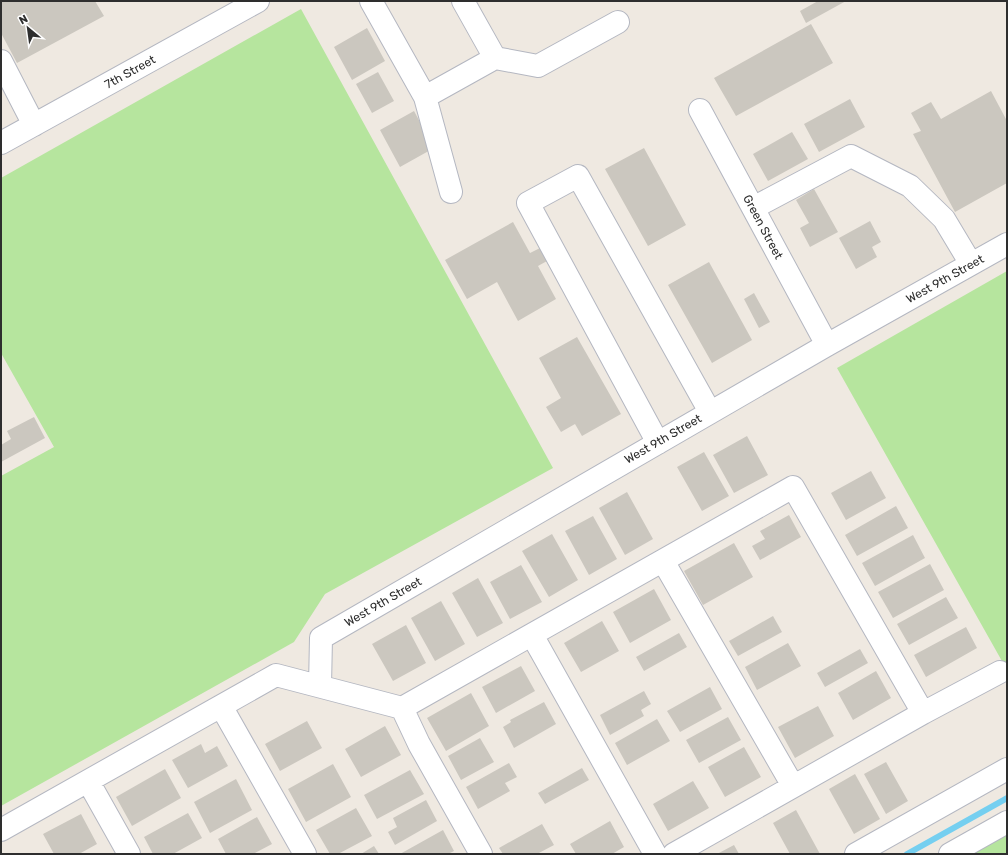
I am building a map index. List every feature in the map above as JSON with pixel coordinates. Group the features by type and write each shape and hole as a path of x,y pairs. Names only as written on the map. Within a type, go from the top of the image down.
{"street":[{"name":"7th Street","path":"1,144 258,1"},
{"path":"371,1 425,96 451,192"},
{"path":"463,1 495,58"},
{"path":"425,96 495,58 538,66 618,22"},
{"path":"1,61 34,125"},
{"name":"Green Street","path":"700,110 827,345"},
{"path":"753,208 850,156 910,186 944,219 971,264"},
{"path":"658,443 528,203 578,176 710,412"},
{"name":"West 9th Street","path":"320,686 321,638 710,412 1007,244"},
{"path":"1,830 276,674 402,708 793,487 923,713"},
{"path":"663,561 793,786"},
{"path":"532,635 655,854"},
{"path":"674,854 923,713 1000,672"},
{"path":"221,706 305,854"},
{"path":"402,708 419,744 481,854"},
{"path":"856,854 1007,769"},
{"path":"88,781 129,854"},
{"path":"950,854 1007,822"}],"green space":[{"path":"301,9 553,468 325,594 294,642 1,806 1,476 54,447 1,353 1,178"},
{"path":"1007,271 1007,670 837,368"},
{"path":"1007,827 1007,854 960,854"}],"building":[{"path":"1,1 95,1 104,16 17,63 1,33"},
{"path":"818,1 846,1 806,23 800,11"},
{"path":"811,24 833,63 736,116 714,78"},
{"path":"367,28 385,61 352,80 334,47"},
{"path":"378,72 394,101 372,113 356,84"},
{"path":"991,91 1007,121 1007,183 955,212 913,134 921,131 911,113 931,102 941,119"},
{"path":"850,99 865,127 819,152 804,124"},
{"path":"414,111 434,148 400,167 380,130"},
{"path":"792,132 808,159 768,181 753,154"},
{"path":"644,148 686,225 648,246 605,169"},
{"path":"814,189 838,232 810,247 800,228 809,223 796,200"},
{"path":"870,221 881,242 872,247 877,257 856,269 839,238"},
{"path":"513,222 530,253 540,248 547,261 538,266 556,299 518,321 497,282 467,299 445,260"},
{"path":"709,262 752,340 712,363 668,285"},
{"path":"754,293 770,322 759,328 744,299"},
{"path":"577,337 621,414 582,436 575,424 561,432 546,407 561,398 539,358"},
{"path":"34,417 45,438 1,462 1,445 11,439 7,431"},
{"path":"747,436 768,475 734,493 713,455"},
{"path":"704,452 729,496 702,511 677,467"},
{"path":"871,471 886,498 846,520 831,493"},
{"path":"627,492 653,539 625,555 599,508"},
{"path":"896,506 908,528 857,556 845,535"},
{"path":"789,515 801,537 760,560 752,546 765,539 760,531"},
{"path":"593,516 617,559 589,575 565,531"},
{"path":"552,534 578,580 549,597 522,551"},
{"path":"913,535 925,558 875,586 862,563"},
{"path":"734,543 753,577 703,605 684,571"},
{"path":"930,564 944,590 893,618 878,592"},
{"path":"521,565 542,602 510,619 490,582"},
{"path":"478,578 503,623 477,637 452,593"},
{"path":"654,589 671,620 630,643 613,612"},
{"path":"946,597 958,618 909,645 897,624"},
{"path":"441,601 465,644 435,661 411,618"},
{"path":"773,616 782,632 738,656 729,641"},
{"path":"602,621 619,651 581,672 564,643"},
{"path":"406,625 426,663 393,681 372,644"},
{"path":"966,627 977,648 926,677 914,655"},
{"path":"679,633 687,647 644,671 636,657"},
{"path":"788,643 801,666 757,690 745,667"},
{"path":"860,649 868,663 825,687 817,673"},
{"path":"521,666 535,691 496,713 482,687"},
{"path":"876,671 891,698 853,720 838,693"},
{"path":"710,687 722,709 680,732 667,711"},
{"path":"644,691 651,704 641,710 644,716 610,735 600,715"},
{"path":"471,693 489,726 446,751 427,718"},
{"path":"544,702 556,724 514,748 503,727 511,722 510,720"},
{"path":"818,706 834,736 795,758 778,727"},
{"path":"728,717 741,740 699,763 686,740"},
{"path":"657,719 670,741 627,765 615,743"},
{"path":"307,721 322,748 280,771 265,744"},
{"path":"385,726 401,755 361,777 345,749"},
{"path":"480,738 494,762 461,780 448,756"},
{"path":"201,744 205,753 217,746 228,766 188,788 172,760"},
{"path":"744,747 761,777 725,797 708,767"},
{"path":"886,762 908,801 886,814 864,774"},
{"path":"509,763 517,777 505,783 510,791 478,809 466,787"},
{"path":"333,764 351,797 306,822 288,789"},
{"path":"582,768 589,780 545,804 538,793"},
{"path":"165,769 181,798 132,826 116,797"},
{"path":"410,770 424,794 377,819 364,795"},
{"path":"855,774 880,819 854,834 829,789"},
{"path":"236,779 252,810 210,833 194,802"},
{"path":"693,781 709,808 668,831 653,804"},
{"path":"426,800 437,821 395,845 388,832 397,827 393,818"},
{"path":"356,808 372,836 338,854 330,854 316,830"},
{"path":"796,810 820,854 790,854 773,823"},
{"path":"188,813 202,838 173,854 153,854 144,837"},
{"path":"81,814 97,844 79,854 54,854 43,834"},
{"path":"257,817 272,844 253,854 226,854 218,839"},
{"path":"610,821 624,847 612,854 576,854 570,844"},
{"path":"542,824 554,845 537,854 503,854 499,848"},
{"path":"443,830 454,851 448,854 400,854"},
{"path":"734,845 739,854 717,854"},
{"path":"374,846 379,854 361,854"}],"waterway":[{"path":"907,854 1007,798"}]}
